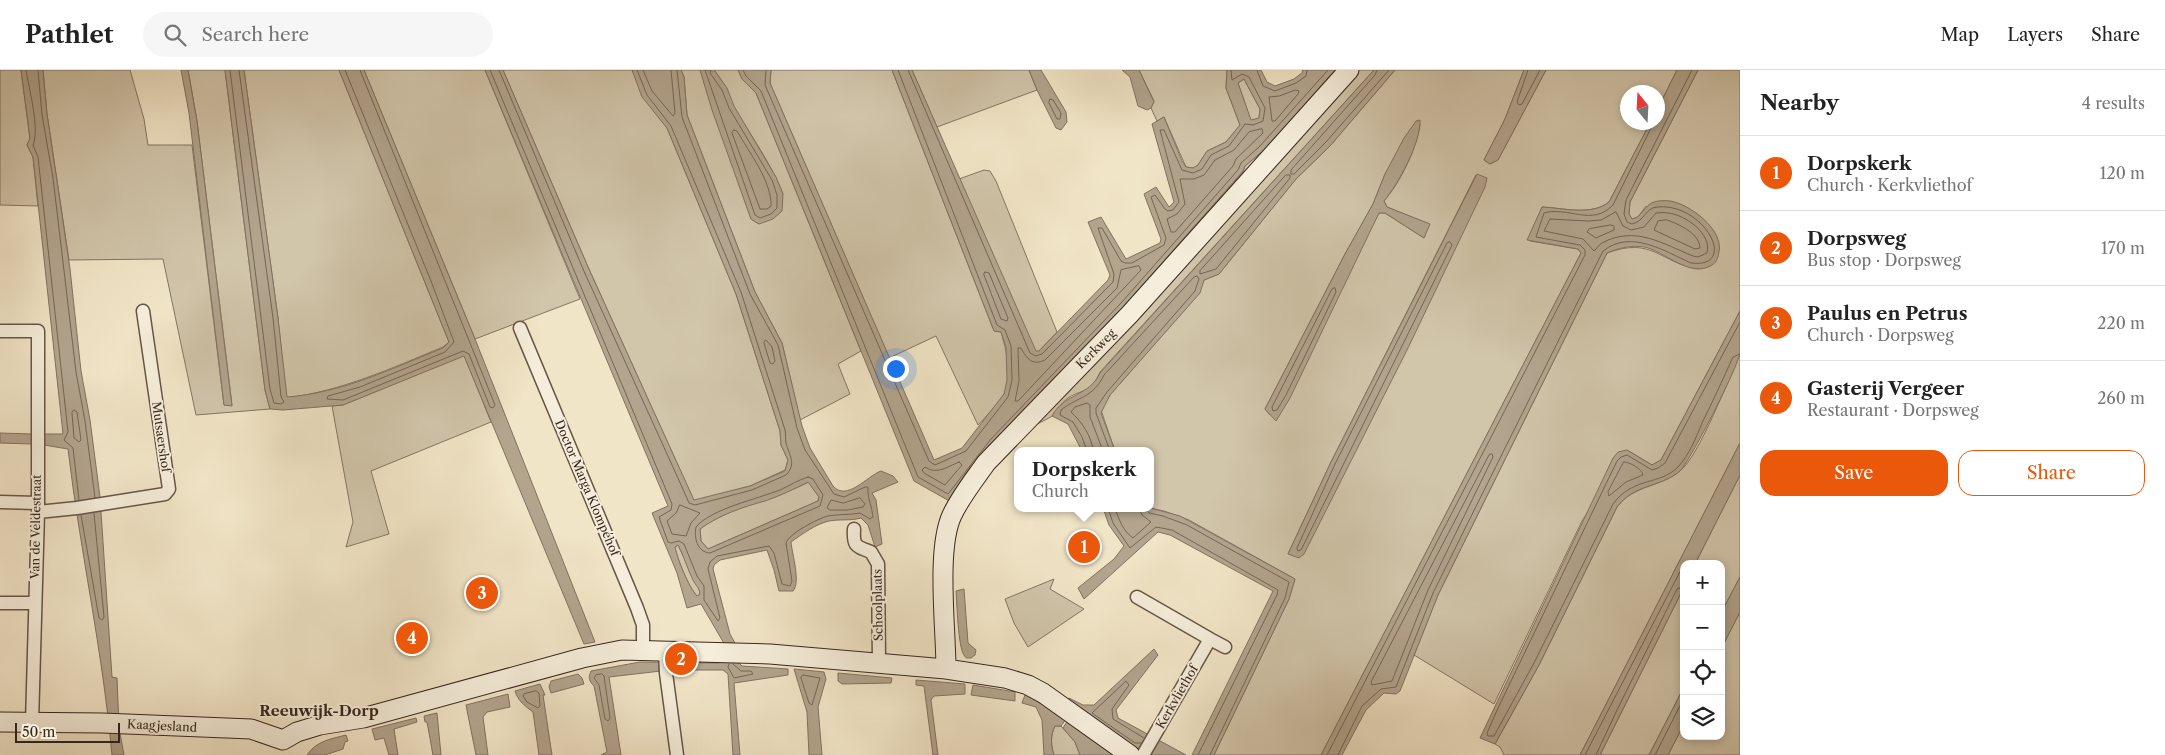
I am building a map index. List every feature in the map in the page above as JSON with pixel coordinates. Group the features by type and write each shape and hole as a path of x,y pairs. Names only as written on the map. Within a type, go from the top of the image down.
{"street":[{"name":"Kerkweg","path":"946,669 944,586 947,536 952,516 969,487 986,463 1130,314 1348,70"},
{"name":"Mutsaershof","path":"0,502 38,508 77,508 165,494 169,489 143,312"},
{"name":"Doctor Marga Klompéhof","path":"520,328 637,608 643,625 644,650"},
{"name":"Van de Veldestraat","path":"0,331 38,331 38,508 32,723"},
{"name":"Schoolplaats","path":"854,529 854,542 856,546 871,552 878,564 879,663"},
{"path":"1137,597 1226,647"},
{"path":"0,603 34,603"},
{"name":"Kerkvliethof","path":"1143,755 1210,639"},
{"path":"284,748 297,732 363,718 582,658 622,650 644,650 665,662 720,654 770,654 946,669 1005,678 1028,685 1130,755"},
{"path":"665,662 677,755"},
{"name":"Kaagjesland","path":"0,722 102,723 251,729 284,748"}],"shaded area":[{"path":"0,70 21,70 30,139 27,145 33,157 38,206 0,205"},
{"path":"43,70 130,70 144,119 148,145 192,145 224,405 232,405 197,121 188,70 225,70 265,390 270,409 196,415 163,259 69,260 47,114"},
{"path":"244,70 339,70 449,342 443,347 386,371 347,384 307,395 286,398 278,318"},
{"path":"364,70 485,70 580,299 475,339"},
{"path":"503,70 632,70 656,113 667,128 736,294 780,431 781,445 788,460 785,470 750,486 694,501 588,267"},
{"path":"681,70 700,70 751,219 759,224 783,194 767,160 734,107 714,70 738,70 742,79 756,93 861,351 838,364 850,394 800,420 782,343 755,292 687,115 684,77"},
{"path":"771,70 892,70 994,331 1001,332 1005,346 1008,363 1007,387 999,402 978,425 936,336 889,358 770,83"},
{"path":"912,70 1029,70 1037,90 937,127"},
{"path":"1139,70 1227,70 1226,88 1240,125 1226,142 1207,151 1198,165 1193,168 1186,167 1164,117 1157,121 1151,108 1154,101"},
{"path":"1335,70 1374,70 1100,372 1089,388 1068,398 1052,416 994,442 1125,305 1243,172 1245,166 1264,150"},
{"path":"1395,70 1524,70 1505,119 1484,160 1490,164 1498,160 1546,70 1677,70 1665,94 1665,85 1620,85 1620,130 1646,130 1609,202 1594,209 1586,210 1542,207 1530,241 1578,249 1581,253 1321,755 1214,755 1289,599 1295,579 1189,520 1154,509 1154,447 1114,447 1101,410 1110,395 1199,293 1204,280 1219,274 1296,179 1330,146","holes":["1420,124 1407,165 1384,201 1387,207 1429,224 1424,238 1385,213 1379,213 1270,415 1265,409 1373,204 1385,174","1476,175 1288,554 1331,462"]},
{"path":"1698,70 1740,70 1740,311 1661,460 1652,465 1627,450 1582,521 1494,704 1414,655 1438,595 1607,253 1636,247 1656,252 1674,262 1699,269 1646,206 1638,217 1632,219 1629,214 1630,202"},
{"path":"1244,79 1260,109 1259,118 1251,121 1238,83"},
{"path":"984,170 990,171 996,181 1057,332 1039,351 1035,352 959,179"},
{"path":"1740,354 1740,443 1580,755 1504,755 1500,747 1495,744 1539,665 1617,507 1631,494 1664,481 1680,471 1688,463 1721,398"},
{"path":"464,355 491,422 371,471 389,534 346,547 353,522 332,406 343,405"},
{"path":"1740,475 1740,577 1725,605 1725,560 1697,560"},
{"path":"809,482 819,497 818,501 708,549 701,541 700,529 712,521 739,508 782,494"},
{"path":"678,545 699,588 700,594 697,596 690,587 681,566 675,547"},
{"path":"1054,579 1050,589 1084,609 1028,647 1014,623 1005,599"},
{"path":"1680,595 1680,695 1649,755 1600,755"},
{"path":"1740,612 1740,755 1668,755 1680,732 1680,740 1725,740 1725,641"},
{"path":"1055,726 1061,726 1075,742 1080,755 1054,755 1052,733"}],"water":[{"path":"21,70 43,70 47,114 70,269 81,371 90,420 100,497 112,677 117,678 119,728 124,755 112,755 103,678 68,449 44,445 44,434 63,434 33,157 27,145 30,138"},
{"path":"181,70 188,70 197,121 232,406 224,405 189,113"},
{"path":"225,70 244,70 287,397 307,395 347,385 443,348 449,342 339,70 364,70 475,339 595,642 584,644 464,356 343,405 283,410 270,409 265,390"},
{"path":"485,70 503,70 588,267 694,500 750,486 785,471 788,460 781,445 780,431 736,294 667,128 642,97 632,70 681,70 684,77 687,115 755,292 782,343 802,426 810,448 833,486 839,490 851,490 881,471 893,476 898,482 872,493 876,500 882,544 875,547 868,525 861,518 824,522 791,542 796,575 793,591 779,591 767,550 720,560 714,565 713,569 730,634 736,645 736,660 742,666 788,669 788,675 734,683 740,755 733,755 728,674 723,670 670,670 609,677 621,755 601,755 607,752 594,686 590,679 591,671 640,662 719,663 725,660 725,645 701,604 687,608 677,573 652,513 668,506","holes":["808,482 819,497 818,501 708,549 701,541 700,529 715,520 776,497","678,545 699,590 700,594 697,596 690,587 681,565 675,547"]},
{"path":"700,70 715,71 727,88 734,106 776,177 783,194 782,211 773,219 759,224 751,219 712,110"},
{"path":"738,70 771,70 770,83 934,460 962,448 1004,394 1007,380 1006,347 1001,332 994,331 892,70 912,70 1036,351 1039,351 1108,280 1110,275 1088,222 1101,217 1126,259 1160,243 1161,239 1144,194 1156,187 1169,207 1174,202 1152,124 1164,117 1182,161 1186,167 1193,168 1198,165 1207,151 1226,142 1240,125 1226,88 1227,70 1261,70 1267,82 1275,86 1294,79 1303,72 1302,70 1335,70 1264,150 1245,166 1243,171 1125,305 994,442 951,502 914,481 756,93 742,79","holes":["1244,79 1260,109 1259,118 1251,120 1238,83"]},
{"path":"1029,70 1041,70 1066,112 1067,122 1061,130 1056,128"},
{"path":"1122,70 1139,70 1154,102 1151,108 1147,110 1138,106 1130,77"},
{"path":"1374,70 1395,70 1330,146 1296,179 1219,274 1204,280 1200,293 1110,395 1101,413 1114,447 1080,447 1068,424 1052,416 1063,403 1090,387 1100,373"},
{"path":"1524,70 1546,70 1498,160 1490,164 1484,160 1505,119"},
{"path":"1677,70 1698,70 1630,202 1629,214 1632,219 1637,217 1649,204 1661,201 1670,201 1687,207 1704,219 1716,235 1719,244 1717,259 1712,265 1695,269 1686,267 1652,249 1644,247 1625,247 1607,253 1438,595 1400,691 1396,694 1384,693 1366,710 1342,755 1321,755 1581,253 1578,249 1527,240 1542,207 1586,210 1594,209 1609,202 1646,130 1665,130 1665,94"},
{"path":"1420,120 1417,140 1408,163 1384,201 1387,207 1430,224 1424,238 1385,213 1379,213 1290,398 1276,421 1265,409 1373,204 1385,174 1404,138 1416,121"},
{"path":"1477,174 1487,178 1485,187 1408,348 1304,554 1299,558 1288,554 1331,462"},
{"path":"1740,311 1740,353 1737,362 1692,452 1679,472 1663,481 1631,494 1617,507 1539,665 1495,744 1480,738 1613,458 1618,452 1627,450 1652,465 1661,460"},
{"path":"0,433 32,434 32,444 0,443"},
{"path":"1740,443 1740,475 1697,560 1680,560"},
{"path":"1154,509 1180,516 1295,579 1289,599 1214,755 1192,755 1273,591 1170,535 1158,532 1084,599 1078,588 1114,559 1124,546 1109,525 1104,512 1154,512"},
{"path":"1680,560 1680,595 1600,755 1580,755"},
{"path":"1740,577 1740,612 1725,641 1725,605"},
{"path":"964,589 968,643 976,650 975,655 971,658 966,658 964,655 959,634 956,591"},
{"path":"1154,649 1158,655 1116,710 1118,718 1186,755 1150,755 1141,748 1134,749 1066,702 1069,698 1083,705 1094,705"},
{"path":"794,669 824,672 826,679 818,707 822,755 809,755 807,712"},
{"path":"838,673 892,678 891,683 842,684 838,681"},
{"path":"578,674 584,684 551,693 549,687 551,681"},
{"path":"916,680 965,684 965,694 934,696 931,700 938,755 933,755 924,686 916,685"},
{"path":"540,684 545,695 543,695 552,755 539,755 533,712 520,700 515,691"},
{"path":"973,685 1015,692 1015,701 971,695"},
{"path":"508,694 510,707 487,712 483,717 488,755 476,755 466,705"},
{"path":"1025,695 1066,719 1061,726 1055,726 1053,729 1052,748 1054,755 1044,755 1042,720 1036,707 1022,703"},
{"path":"1680,695 1680,732 1668,755 1649,755"},
{"path":"437,713 441,755 433,755 427,722 425,722 424,716"},
{"path":"416,718 417,722 394,729 398,755 389,755 384,738 375,740 372,729"},
{"path":"1068,720 1116,755 1080,755 1075,742 1063,728"},
{"path":"346,735 348,741 345,742 343,749 325,755 307,755 319,744 329,739"}],"place":[{"name":"Dorpskerk","path":"1084,547"},
{"name":"Paulus en Petrus","path":"482,593"},
{"name":"Gasterij Vergeer","path":"412,638"},
{"name":"Dorpsweg","path":"681,659"}],"district":[{"name":"Reeuwijk-Dorp","path":"319,711"}]}
